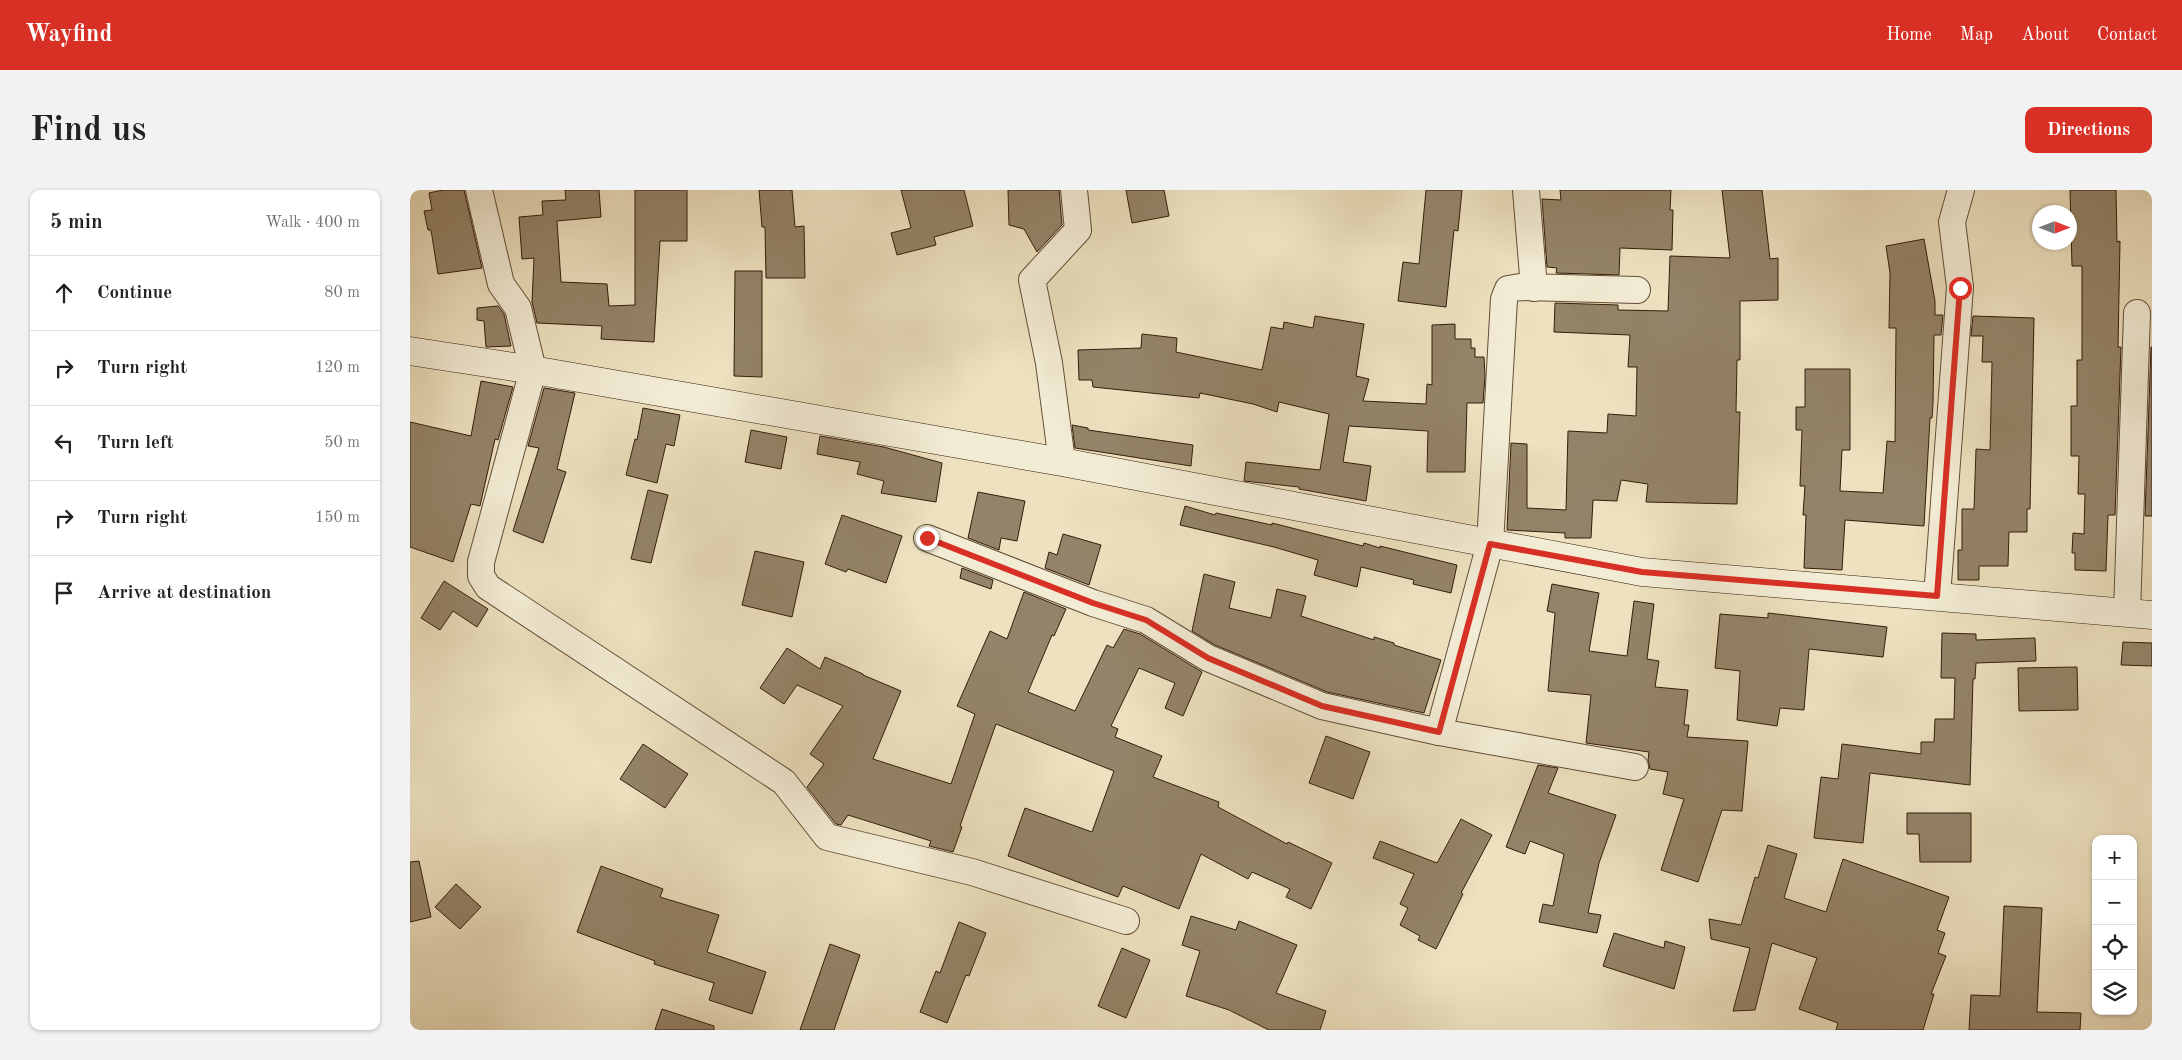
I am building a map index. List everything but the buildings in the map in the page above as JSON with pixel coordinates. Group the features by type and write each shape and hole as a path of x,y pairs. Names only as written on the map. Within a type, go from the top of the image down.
{"main road":[{"path":"410,351 532,370 1062,462 1642,572 2140,614"}],"street":[{"path":"479,190 501,284 518,308 532,370 481,562 481,576 488,587 784,782 827,837 972,872 1126,921"},
{"path":"1062,462 1049,363 1032,280 1078,230 1074,190"},
{"path":"1526,190 1534,288"},
{"path":"1937,596 1960,288 1952,222 1961,190"},
{"path":"1439,732 1490,544 1504,299 1508,289 1637,290"},
{"path":"2137,313 2140,614"},
{"path":"927,538 1093,603 1146,620 1208,658 1322,706 1439,732 1635,767"}],"route":[{"path":"927,538 1093,603 1146,620 1208,658 1322,706 1439,732 1490,544 1642,572 1937,596 1960,288"}]}
